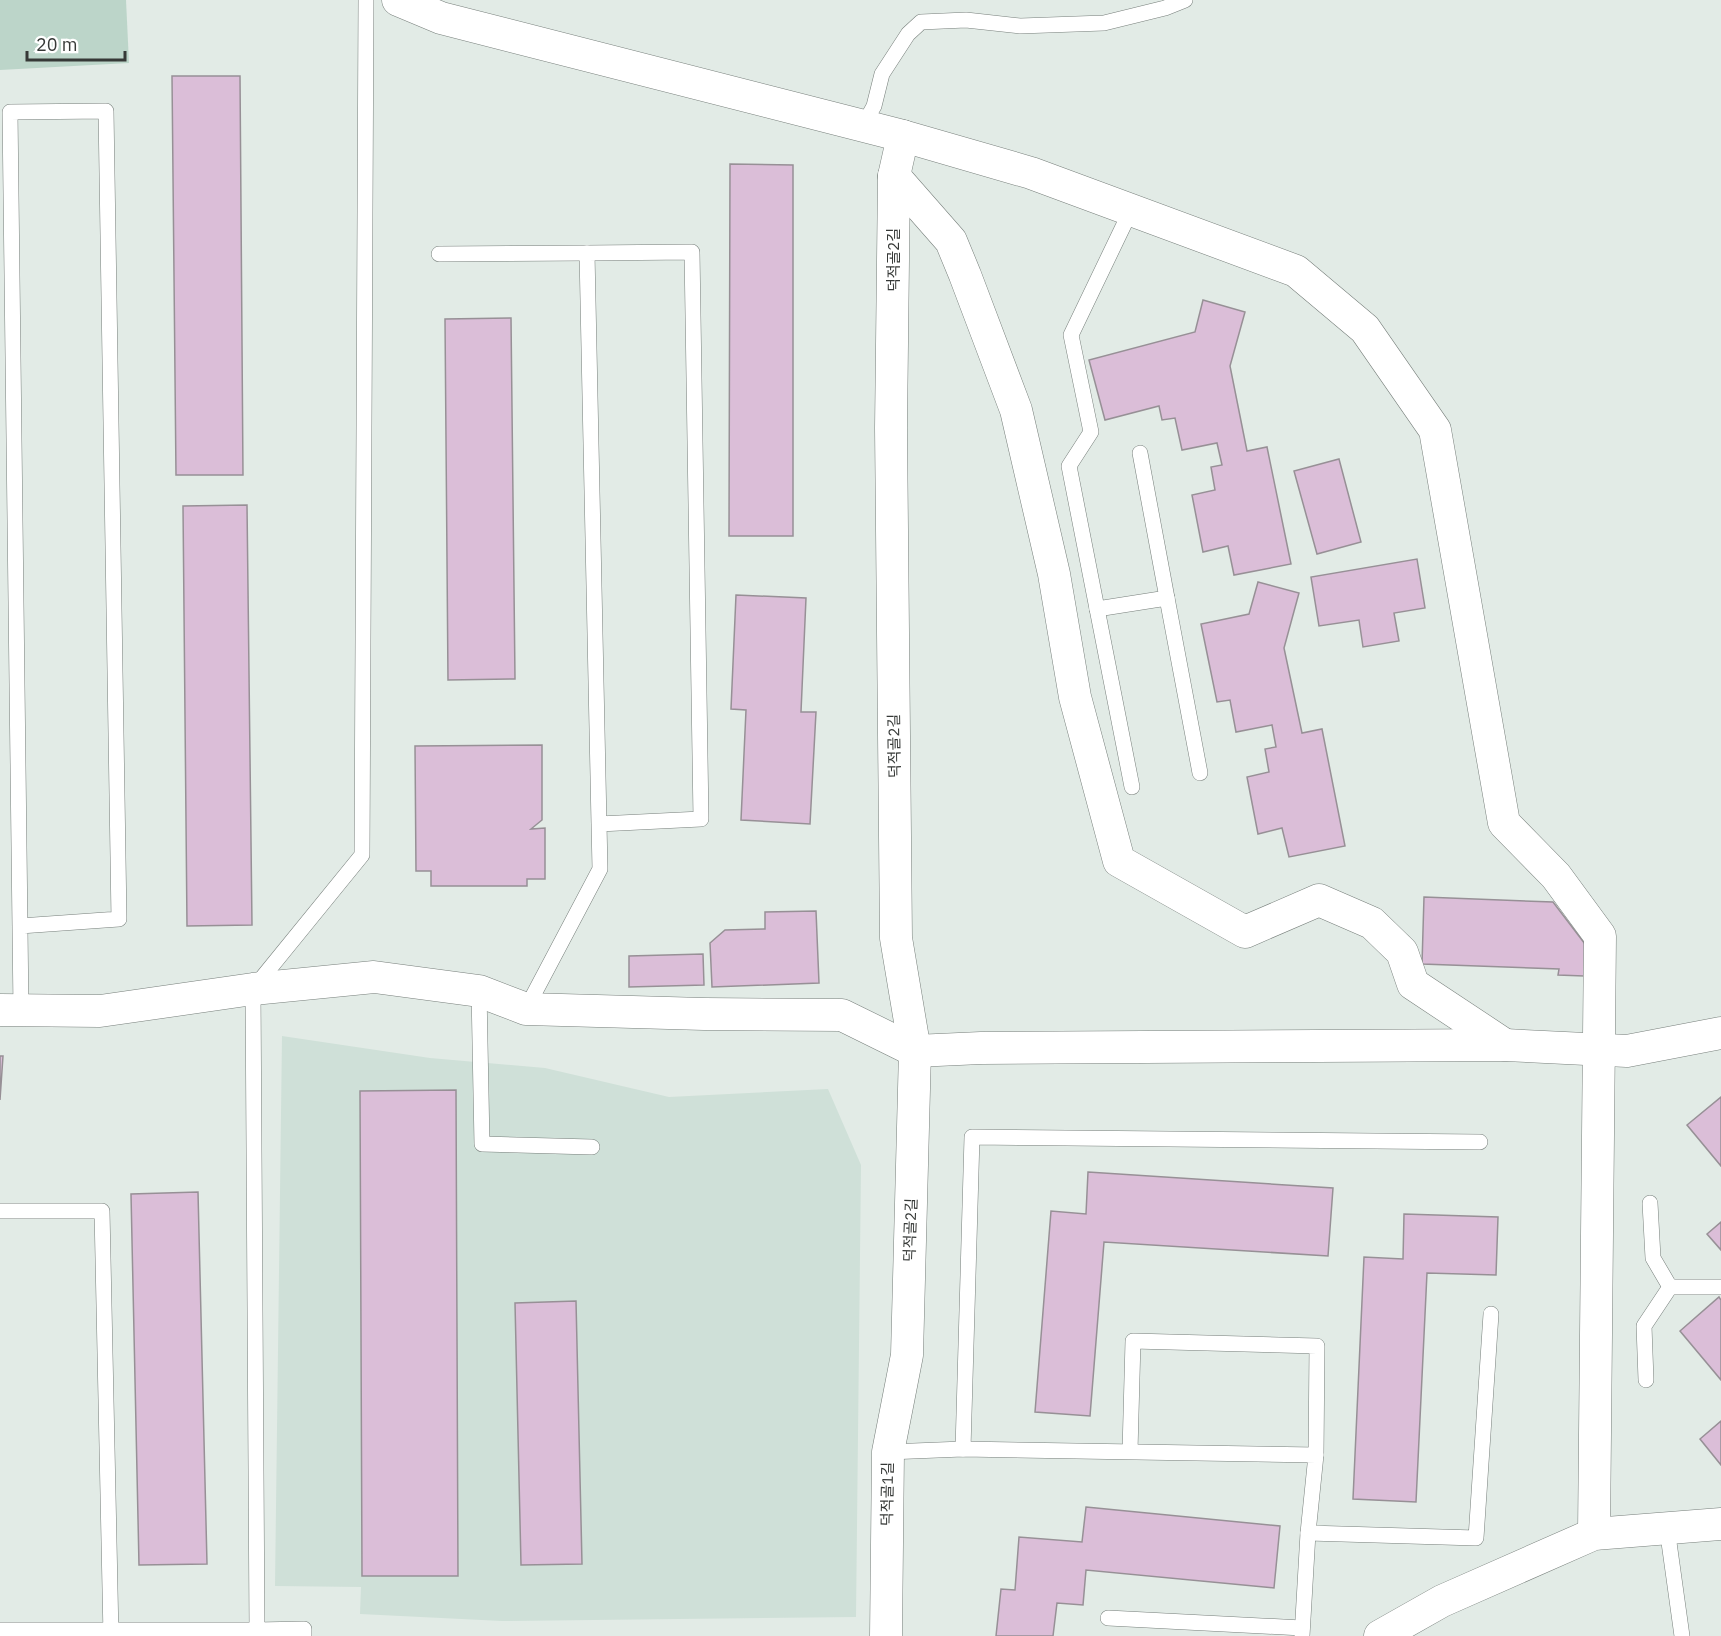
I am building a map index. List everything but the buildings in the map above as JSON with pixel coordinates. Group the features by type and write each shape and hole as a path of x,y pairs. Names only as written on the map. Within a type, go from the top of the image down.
{"street":[{"path":"398,0 441,18 903,136 1031,173 1296,271 1365,329 1435,430 1504,823 1556,876 1600,936 1594,1534"},
{"name":"덕적골2길","path":"903,136 894,176 891,428 896,938 915,1051 907,1355"},
{"path":"894,176 951,241 1016,410 1054,574 1075,697 1119,861 1245,932 1319,900 1372,923 1402,952 1413,984 1505,1045"},
{"path":"10,1010 100,1011 254,989 374,977 479,991 526,1009 842,1016 915,1051 993,1048 1505,1045 1627,1051 1721,1033"},
{"name":"덕적골1길","path":"886,1636 888,1452 907,1355"},
{"path":"1380,1636 1442,1601 1594,1534 1721,1524"}],"lane":[{"path":"257,1630 254,989 362,855 366,0"},
{"path":"863,126 874,106 882,74 908,34 921,22 966,20 1020,26 1104,23 1165,8 1185,0"},
{"path":"10,1010 20,926 10,112 106,111 119,919 20,926"},
{"path":"1131,210 1071,335 1091,432 1069,466 1132,786"},
{"path":"440,254 692,252 701,819 598,824"},
{"path":"526,1009 600,869 587,253"},
{"path":"1140,453 1200,773"},
{"path":"1097,609 1167,598"},
{"path":"479,991 482,1144 592,1147"},
{"path":"963,1449 972,1137 1480,1142"},
{"path":"1650,1203 1653,1258 1670,1287"},
{"path":"0,1211 102,1211 111,1633"},
{"path":"1670,1287 1721,1287"},
{"path":"1646,1380 1644,1326 1670,1287"},
{"path":"1308,1533 1476,1538 1491,1314"},
{"path":"1108,1618 1302,1632 1308,1533 1316,1455 1317,1346 1134,1341 1130,1451"},
{"path":"888,1452 963,1449 1316,1455"},
{"path":"1667,1528 1682,1636"},
{"path":"0,1630 111,1633 304,1629 304,1636"}],"shaded area":[{"path":"282,1036 430,1058 545,1068 669,1097 828,1089 861,1165 856,1617 502,1621 360,1614 361,1587 275,1586"}],"green space":[{"path":"0,0 126,0 129,63 0,70"}]}
